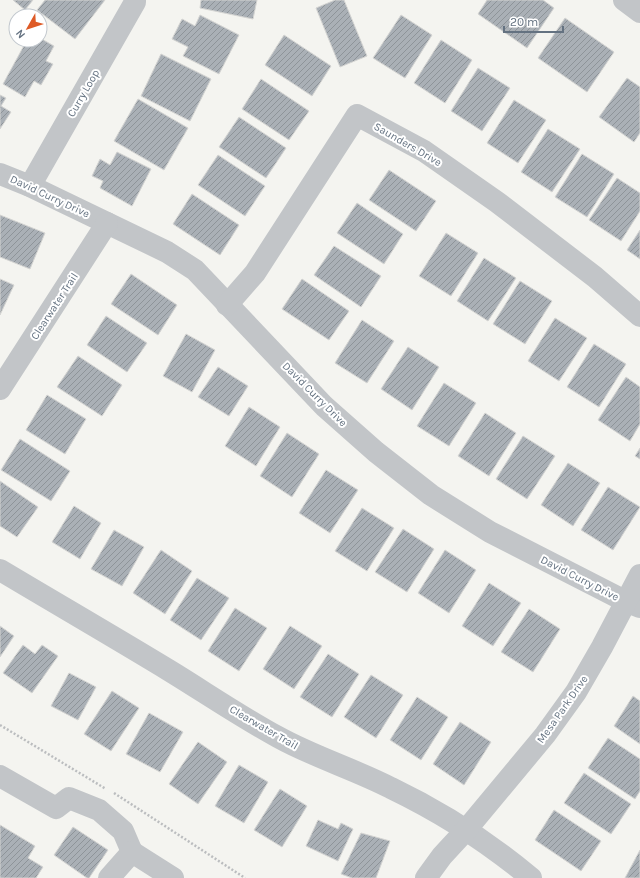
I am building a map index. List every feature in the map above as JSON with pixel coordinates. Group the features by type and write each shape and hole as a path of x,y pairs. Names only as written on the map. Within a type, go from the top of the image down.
{"street":[{"name":"Curry Loop","path":"30,186 135,0"},
{"path":"624,0 640,12"},
{"name":"Saunders Drive","path":"227,305 255,273 357,114 424,151 497,202 595,277 640,316"},
{"name":"David Curry Drive","path":"0,174 30,186 167,252 195,270 324,406 376,452 431,494 490,532 633,604"},
{"name":"Clearwater Trail","path":"0,389 107,223"},
{"name":"Clearwater Trail","path":"0,570 169,670 278,737 326,760 390,787 436,812 466,830 511,861 531,878"},
{"name":"Mesa Park Drive","path":"426,878 442,856 466,830 545,735 576,692 602,648 633,604 640,575"},
{"path":"0,776 56,808 69,798 99,810 123,831 132,852 173,878"},
{"path":"109,878 132,852"}],"path":[{"path":"0,725 114,794 245,878"}],"building":[{"path":"13,0 33,0 27,8 23,8"},
{"path":"45,0 105,0 75,39 48,18 48,8 39,8"},
{"path":"201,0 257,0 253,19 200,8"},
{"path":"335,0 344,0 367,56 340,67 316,8"},
{"path":"487,0 543,0 554,8 527,48 478,14"},
{"path":"200,15 239,35 219,74 183,56 188,47 172,39 182,19 195,26"},
{"path":"401,15 432,35 405,78 373,58"},
{"path":"565,18 614,52 587,92 538,58"},
{"path":"284,35 331,66 312,96 265,65"},
{"path":"441,40 472,60 445,103 414,83"},
{"path":"48,43 54,46 46,61 53,64 41,85 34,81 25,97 3,84 23,48 48,48"},
{"path":"161,54 211,79 190,121 141,96"},
{"path":"478,68 510,88 482,131 451,111"},
{"path":"627,78 640,87 640,133 634,142 599,117"},
{"path":"261,79 309,111 289,140 242,109"},
{"path":"0,95 6,98 1,106 11,112 0,129"},
{"path":"138,99 188,128 164,170 114,141"},
{"path":"514,100 546,120 518,163 487,143"},
{"path":"239,117 286,148 266,178 219,147"},
{"path":"548,129 580,149 552,192 521,172"},
{"path":"117,152 151,169 132,206 100,188 103,181 92,176 100,159 110,165"},
{"path":"582,154 614,174 587,217 555,197"},
{"path":"218,155 265,186 245,216 198,185"},
{"path":"389,170 436,201 416,231 369,200"},
{"path":"617,178 640,193 640,211 621,241 589,220"},
{"path":"192,194 239,225 220,255 173,224"},
{"path":"357,203 403,234 384,264 337,233"},
{"path":"0,215 45,233 30,269 0,257"},
{"path":"640,230 640,259 627,250"},
{"path":"446,233 478,253 451,296 419,276"},
{"path":"334,246 381,276 361,307 314,275"},
{"path":"484,258 516,278 488,321 457,301"},
{"path":"131,274 177,305 158,335 111,304"},
{"path":"0,279 14,285 0,315"},
{"path":"302,279 349,311 329,340 282,309"},
{"path":"520,281 552,301 525,344 493,324"},
{"path":"106,316 147,343 127,372 87,345"},
{"path":"555,318 587,338 559,381 528,361"},
{"path":"362,320 394,341 367,383 335,363"},
{"path":"186,334 215,350 192,392 163,376"},
{"path":"594,344 626,364 599,407 567,387"},
{"path":"408,347 439,367 412,410 381,389"},
{"path":"78,356 122,385 102,416 57,387"},
{"path":"218,367 248,386 229,416 198,397"},
{"path":"626,377 640,387 640,424 630,441 598,420"},
{"path":"444,383 476,403 449,446 417,426"},
{"path":"47,395 86,419 65,454 26,430"},
{"path":"249,407 280,427 256,466 225,446"},
{"path":"485,413 516,433 489,476 458,456"},
{"path":"287,433 319,454 292,497 260,476"},
{"path":"523,436 555,456 527,499 496,479"},
{"path":"20,439 70,471 51,501 1,470"},
{"path":"640,448 640,459 635,456"},
{"path":"568,463 600,483 573,526 541,505"},
{"path":"326,470 358,490 330,533 299,513"},
{"path":"0,481 38,507 17,537 0,526"},
{"path":"608,487 640,507 613,550 581,530"},
{"path":"74,506 101,523 80,559 52,542"},
{"path":"362,508 394,528 367,571 335,551"},
{"path":"403,529 434,549 407,592 375,572"},
{"path":"114,530 144,547 122,586 91,569"},
{"path":"161,550 192,571 165,614 133,593"},
{"path":"445,550 476,570 449,613 418,593"},
{"path":"197,578 229,598 201,640 170,620"},
{"path":"489,583 521,603 493,646 462,626"},
{"path":"235,608 267,628 239,671 208,651"},
{"path":"529,609 560,629 533,672 501,652"},
{"path":"0,626 14,636 0,657"},
{"path":"290,626 322,646 294,689 263,669"},
{"path":"23,645 35,654 42,645 58,656 32,693 3,673"},
{"path":"328,654 359,674 332,717 300,697"},
{"path":"69,673 96,687 78,720 51,706"},
{"path":"371,675 403,695 376,738 344,717"},
{"path":"112,691 139,708 111,751 84,734"},
{"path":"633,696 640,701 640,744 614,726"},
{"path":"417,697 448,717 421,760 390,740"},
{"path":"149,713 183,732 160,772 126,754"},
{"path":"460,722 491,742 464,785 433,764"},
{"path":"608,738 640,759 640,791 635,799 588,768"},
{"path":"198,742 227,762 198,804 169,784"},
{"path":"239,765 268,782 244,823 215,806"},
{"path":"584,773 631,804 611,834 564,803"},
{"path":"280,789 307,806 282,847 254,830"},
{"path":"554,810 601,841 581,871 535,840"},
{"path":"318,820 338,829 341,823 353,829 338,861 306,846"},
{"path":"0,825 35,846 28,858 43,867 36,878 0,878"},
{"path":"73,827 108,850 89,878 54,855"},
{"path":"361,833 390,841 376,878 352,878 341,874"},
{"path":"640,850 640,878 625,878"}]}
